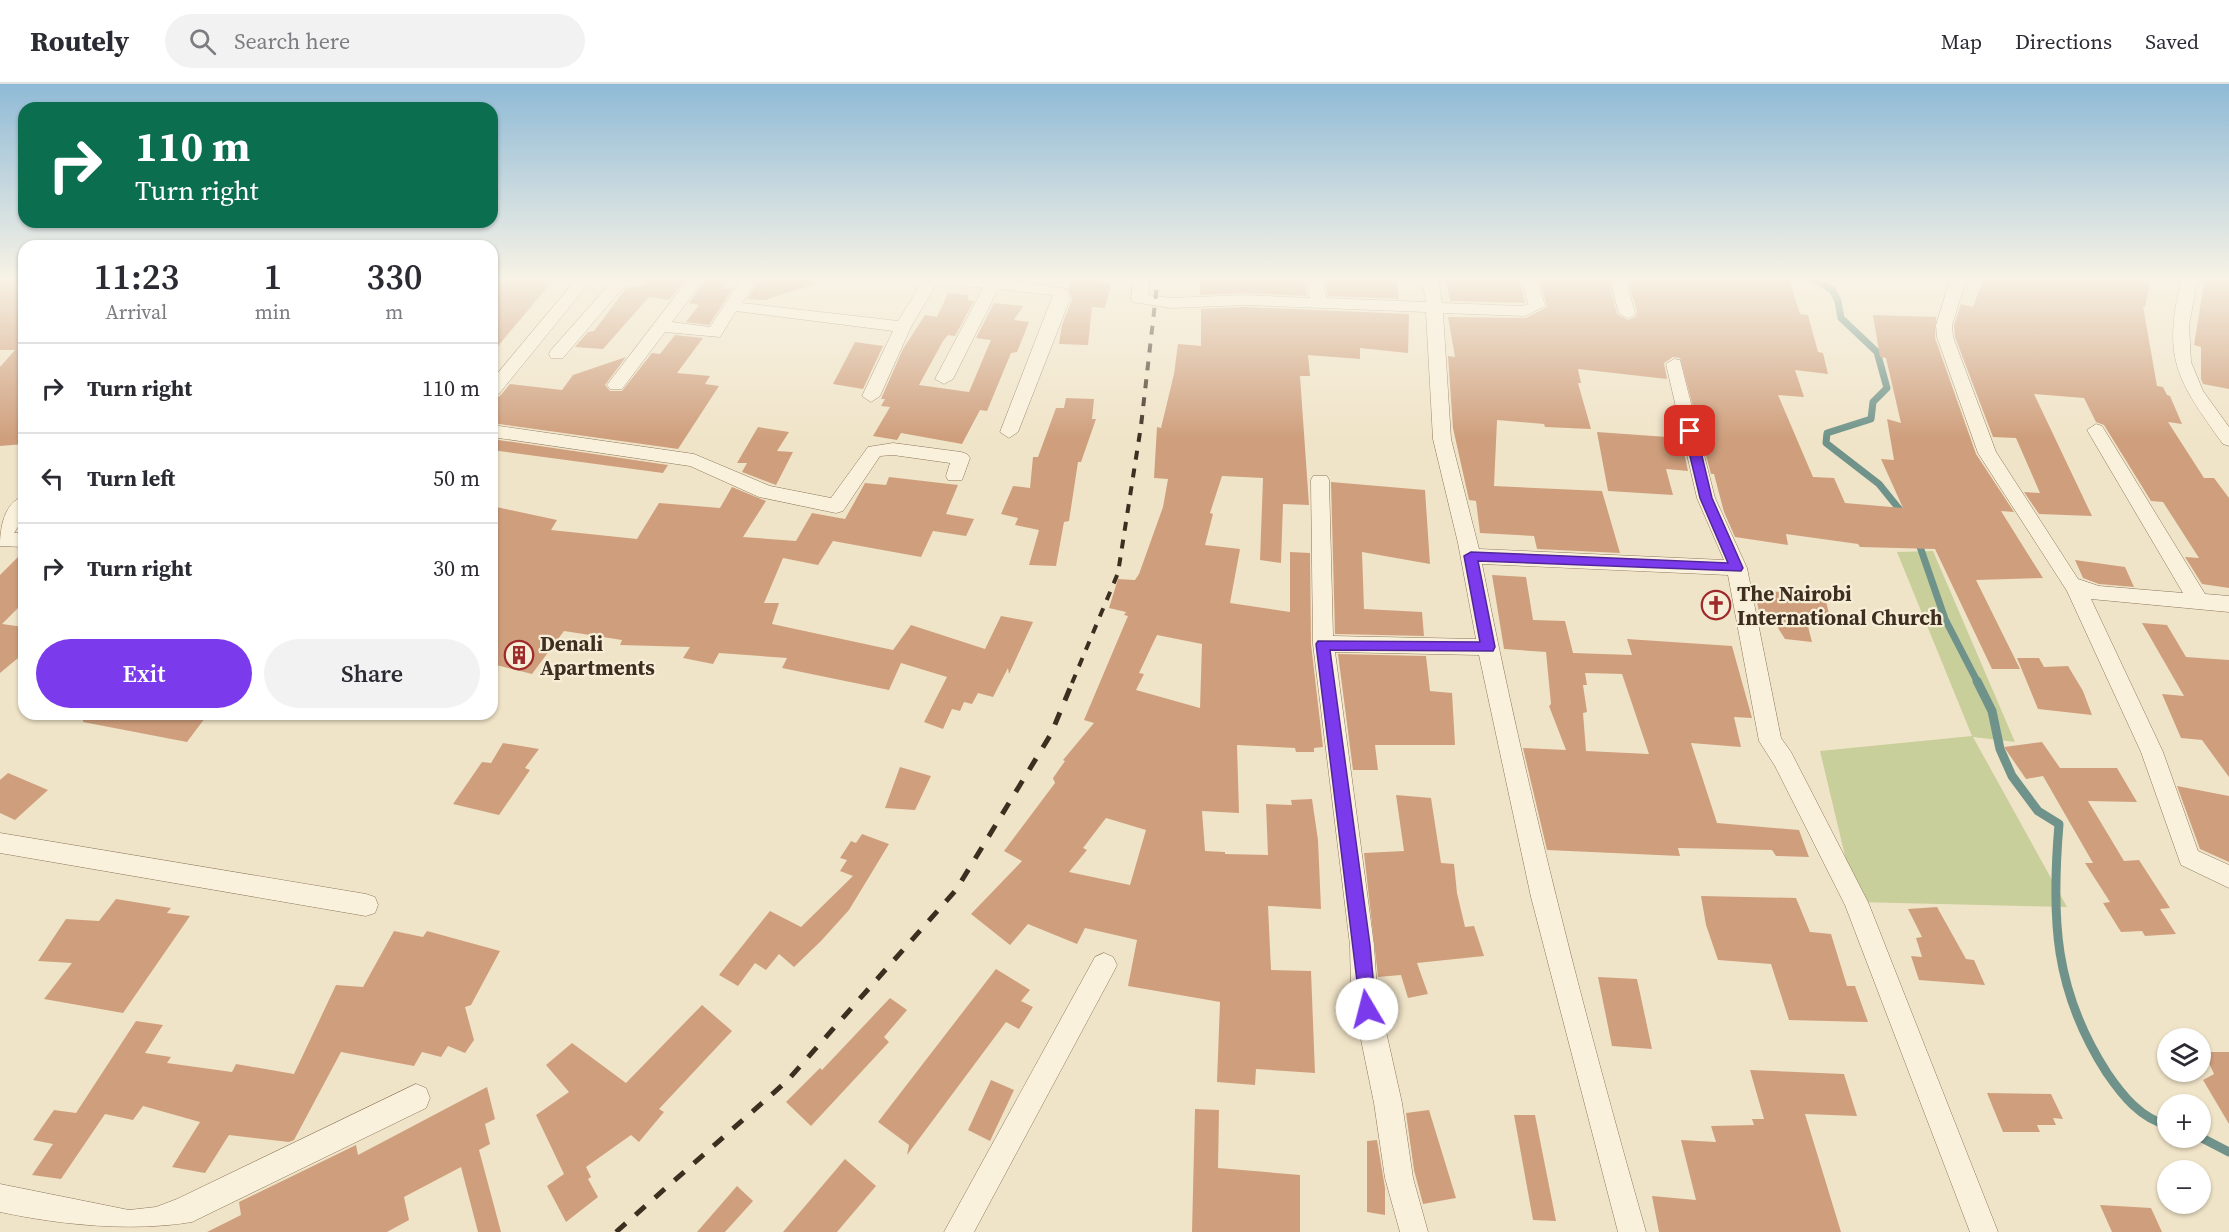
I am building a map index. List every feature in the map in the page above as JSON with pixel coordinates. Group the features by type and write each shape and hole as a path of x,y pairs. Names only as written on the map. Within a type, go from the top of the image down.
{"street":[{"path":"498,384 542,331"},
{"path":"557,354 577,331"},
{"path":"616,385 658,331"},
{"path":"696,331 714,333 716,331"},
{"path":"871,396 901,331"},
{"path":"944,379 969,331"},
{"path":"1010,432 1049,331"},
{"path":"1437,331 1442,439 1471,556 1515,784 1601,1124 1632,1232"},
{"path":"1944,331 1969,407 1987,453 2060,569 2076,588 2152,752 2189,858 2229,877"},
{"path":"2182,331 2181,351 2185,372 2229,440"},
{"path":"1674,364 1706,498 1737,568 1770,741 1783,759 1856,902 1984,1232"},
{"path":"2096,430 2199,602"},
{"path":"498,432 694,460 766,492 836,506 874,451 893,449 961,458 955,476"},
{"path":"1320,480 1323,644 1362,945 1364,991 1388,1103 1399,1179 1414,1232"},
{"path":"18,512 0,538 18,540"},
{"path":"1471,556 1737,568"},
{"path":"2076,588 2099,593 2229,604"},
{"path":"1323,644 1488,647"},
{"path":"0,843 366,905"},
{"path":"958,1232 1104,965"},
{"path":"0,1198 129,1224 156,1221 182,1212 416,1098"}],"green space":[{"path":"1933,551 2015,742 1973,737 2067,907 1856,902 1820,751 1972,736 1897,552"}],"building":[{"path":"0,331 18,331 18,444 0,446 0,367 15,350 0,350"},
{"path":"498,331 511,331 498,346"},
{"path":"619,331 603,349 575,347 588,332"},
{"path":"915,331 958,331 955,336 948,335 943,341 919,385 969,392 991,340 976,338 980,331 1026,331 1017,352 1011,353 987,411 980,410 962,444 901,433 897,440 873,436 890,407 881,406 885,399 881,399 903,349"},
{"path":"1061,331 1090,331 1088,345 1059,344"},
{"path":"1201,331 1409,331 1408,353 1360,348 1360,359 1308,355 1310,376 1300,376 1309,505 1283,504 1281,563 1260,560 1263,478 1222,476 1210,513 1213,514 1205,545 1240,549 1230,603 1290,612 1290,552 1310,553 1311,644 1323,747 1314,748 1314,752 1296,752 1295,748 1237,745 1239,813 1202,811 1205,851 1268,855 1266,804 1292,805 1291,800 1312,799 1318,840 1321,909 1268,906 1271,970 1311,971 1315,1073 1256,1069 1255,1085 1217,1082 1220,1002 1128,986 1137,940 1085,928 1077,944 1028,924 1010,945 971,914 1022,861 1004,851 1055,783 1053,778 1065,761 1063,760 1094,723 1084,720 1128,616 1124,615 1126,612 1109,608 1118,579 1135,580 1139,574 1163,507 1168,479 1154,478 1157,427 1161,428 1174,374 1178,344 1201,346","holes":["1157,635 1202,644 1200,708 1136,690 1144,674 1139,673","1106,818 1146,830 1130,885 1069,872 1087,850 1083,848"]},
{"path":"1450,331 1812,331 1818,352 1823,353 1828,374 1795,370 1804,397 1778,395 1813,477 1834,478 1845,503 1903,508 1881,459 1894,460 1887,419 1901,423 1886,358 1880,357 1876,331 1935,331 1935,338 1976,454 2014,512 2001,511 2043,578 1976,580 2020,669 1992,669 1935,549 1860,547 1858,544 1786,534 1788,545 1735,537 1724,512 1714,474 1711,474 1680,358 1673,357 1664,363 1667,379 1578,369 1581,383 1578,383 1591,429 1545,427 1544,424 1497,420 1494,486 1602,491 1620,553 1537,549 1534,536 1480,533 1476,501 1469,500 1453,428 1448,356 1455,357"},
{"path":"1954,331 2147,331 2157,386 2163,387 2170,396 2182,424 2168,422 2204,478 2214,478 2229,498 2229,588 2202,584 2185,557 2199,558 2163,502 2151,501 2104,425 2096,422 2084,398 2034,394 2092,516 2039,514 2024,492 2040,493 2016,438 1993,437"},
{"path":"2196,331 2229,331 2229,389 2203,384 2201,347 2194,345"},
{"path":"675,335 703,338 677,373 710,376 705,384 719,386 678,449 498,424 498,397 510,384 562,390 573,375 626,357 605,385 610,391 622,391 652,353 660,354"},
{"path":"855,342 883,346 863,389 833,384"},
{"path":"1066,398 1094,399 1092,419 1096,419 1081,462 1078,462 1069,521 1064,522 1056,566 1029,565 1039,530 1015,525 1018,518 1001,514 1013,486 1030,488 1033,457 1038,457 1056,408 1064,408"},
{"path":"758,427 789,432 777,451 793,452 776,485 742,472 747,463 737,463"},
{"path":"1597,432 1681,438 1688,471 1666,469 1673,495 1608,491"},
{"path":"498,440 668,465 663,473 498,451"},
{"path":"889,477 958,485 946,514 974,519 966,536 933,531 921,557 833,541 818,565 783,558 764,603 779,603 772,624 893,650 911,625 985,649 1001,616 1033,622 1009,674 1008,668 993,697 978,693 972,704 964,702 960,711 952,709 943,729 924,722 947,677 901,663 889,690 782,668 787,658 719,653 713,664 683,658 690,647 620,645 622,640 564,631 532,674 498,666 498,507 557,520 551,530 637,539 659,503 720,508 732,487 766,501 743,537 796,541 812,513 845,519 865,483 886,485"},
{"path":"1331,482 1425,490 1430,564 1362,552 1364,609 1422,612 1424,636 1335,634"},
{"path":"18,557 18,608 2,624 18,626 18,658 0,673 0,575"},
{"path":"2075,560 2125,567 2134,587 2099,584 2083,578"},
{"path":"1492,575 1526,577 1533,620 1565,621 1573,653 1632,655 1627,639 1732,646 1752,718 1734,717 1741,747 1691,743 1717,823 1799,830 1809,857 1776,856 1772,850 1678,848 1680,856 1547,850 1523,748 1566,750 1549,706 1551,704 1546,652 1504,649","holes":["1585,673 1622,674 1649,754 1586,751 1583,713 1587,712 1583,685 1587,685"]},
{"path":"1754,589 1825,597 1830,618 1805,615 1812,642 1785,639 1768,612 1759,611"},
{"path":"2142,623 2167,625 2186,657 2229,660 2229,777 2202,740 2181,738 2162,694 2184,696"},
{"path":"1338,654 1426,656 1430,691 1452,693 1455,745 1375,745 1378,770 1353,770"},
{"path":"2017,658 2039,658 2044,667 2068,666 2083,691 2092,715 2038,709"},
{"path":"83,720 204,720 187,742 83,722"},
{"path":"2042,742 2060,768 2117,768 2137,802 2088,801 2124,861 2139,860 2170,908 2160,909 2176,934 2145,936 2142,931 2121,932 2103,903 2110,902 2085,863 2093,863 2043,776 2026,779 2004,747"},
{"path":"503,743 539,749 525,768 530,770 499,815 453,804 482,762 491,763"},
{"path":"900,767 931,776 915,810 885,808"},
{"path":"8,773 48,790 15,820 0,813 0,780"},
{"path":"2177,786 2229,796 2229,862 2200,849"},
{"path":"1396,795 1431,798 1441,863 1454,864 1457,893 1465,927 1474,926 1484,956 1417,963 1428,994 1408,998 1401,975 1378,977 1364,853 1404,851"},
{"path":"862,834 889,844 849,910 821,941 794,967 779,954 766,970 755,963 738,986 719,975 770,911 801,927 853,876 840,871 847,860 840,858 851,841 856,843"},
{"path":"1701,896 1796,898 1810,932 1831,934 1847,986 1855,986 1868,1022 1789,1020 1771,964 1718,960 1706,925"},
{"path":"116,899 171,908 167,913 190,916 123,1013 44,999 72,963 38,961 66,919 99,921"},
{"path":"1937,907 1966,959 1974,960 1985,985 1919,980 1911,956 1922,957 1916,938 1922,937 1908,909"},
{"path":"394,931 423,937 427,931 500,951 471,1005 465,1007 474,1040 465,1053 448,1046 441,1057 422,1052 414,1066 341,1052 294,1140 289,1142 229,1135 205,1173 172,1167 200,1122 143,1106 133,1120 105,1114 61,1179 32,1175 53,1144 33,1140 54,1110 76,1113 136,1021 163,1025 145,1053 171,1057 167,1063 232,1072 236,1064 294,1074 336,985 363,987"},
{"path":"996,969 1030,990 1021,1001 1033,1007 1019,1029 1006,1022 907,1155 909,1145 878,1122"},
{"path":"1598,977 1637,979 1652,1049 1612,1046"},
{"path":"890,998 907,1010 884,1037 889,1042 811,1126 786,1102 820,1068 822,1070"},
{"path":"702,1005 732,1031 659,1109 664,1112 639,1142 631,1135 586,1167 591,1177 588,1179 598,1197 566,1222 547,1186 564,1174 536,1115 569,1092 546,1065 572,1043 626,1083"},
{"path":"2211,1052 2229,1052 2229,1124 2204,1082 2211,1082 2211,1076 2214,1074 2211,1067"},
{"path":"1750,1070 1844,1074 1857,1116 1805,1114 1841,1232 1659,1232 1652,1196 1696,1200 1681,1140 1716,1142 1711,1126 1754,1125 1752,1119 1764,1119"},
{"path":"991,1080 1014,1090 990,1141 968,1130"},
{"path":"487,1087 495,1119 485,1124 490,1144 479,1150 501,1232 478,1232 461,1167 404,1197 409,1220 387,1232 207,1232 241,1215 239,1202 356,1145 358,1155"},
{"path":"1987,1093 2051,1094 2063,1119 2053,1118 2056,1125 2037,1125 2040,1132 2003,1132"},
{"path":"1195,1109 1219,1110 1218,1168 1300,1175 1300,1232 1192,1232"},
{"path":"1429,1110 1456,1198 1423,1204 1414,1170 1406,1113"},
{"path":"1514,1115 1535,1115 1556,1221 1533,1220"},
{"path":"1377,1140 1385,1188 1385,1215 1367,1212 1367,1141"},
{"path":"845,1159 876,1186 837,1232 783,1232"},
{"path":"737,1186 753,1201 725,1232 697,1232"},
{"path":"2100,1205 2151,1208 2162,1232 2112,1232"}],"waterway":[{"path":"1854,331 1877,352 1887,388 1873,402 1871,419 1827,433 1826,443 1879,484 1904,515"},
{"path":"1918,541 1945,619 1978,683"},
{"path":"1978,683 1992,711 2000,749 2012,776 2038,811 2059,824 2057,923 2066,983 2076,1013 2089,1043 2119,1090 2141,1112 2157,1121"},
{"path":"2211,1143 2229,1152"}],"railway":[{"path":"1072,683 1118,573 1141,426 1152,331"},
{"path":"616,1232 787,1081 956,890 1051,734 1073,681"}],"place":[{"name":"The Nairobi International Church","path":"1716,605"},
{"name":"Denali Apartments","path":"519,655"}],"route":[{"path":"1367,1009 1362,945 1323,644 1488,647 1471,556 1737,568 1728,543 1706,498 1690,431"}]}
